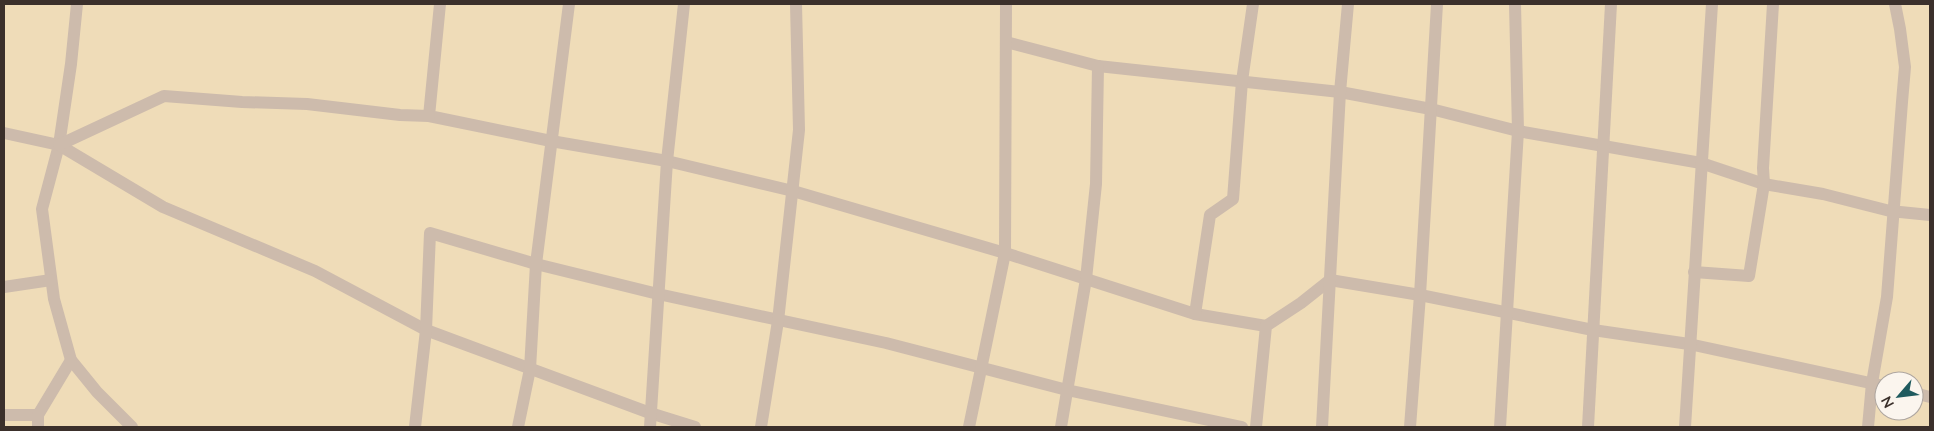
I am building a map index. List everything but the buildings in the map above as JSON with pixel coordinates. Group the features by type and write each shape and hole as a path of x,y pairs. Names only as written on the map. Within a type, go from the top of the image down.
{"street":[{"path":"77,4 71,64 59,145 42,209 51,280 54,299 71,360 97,392 132,427"},
{"path":"429,116 440,4"},
{"path":"518,427 530,369 536,264 569,4"},
{"path":"650,427 667,161 684,4"},
{"path":"761,427 778,321 799,130 796,4"},
{"path":"969,427 1006,253 1006,4"},
{"path":"1196,314 1210,216 1233,199 1242,81 1253,4"},
{"path":"1322,427 1340,92 1348,4"},
{"path":"1410,427 1438,4"},
{"path":"1500,427 1518,131 1515,4"},
{"path":"1588,427 1611,4"},
{"path":"1685,427 1712,4"},
{"path":"1694,272 1749,276 1764,184 1763,168 1773,4"},
{"path":"1879,371 1895,211 1904,67 1895,4"},
{"path":"1006,42 1098,66 1340,92 1431,109 1518,131 1701,163 1764,184 1823,194 1895,211 1930,215"},
{"path":"1061,427 1086,279 1096,184 1098,66"},
{"path":"59,145 164,96 242,102 307,104 400,115 429,116 551,141 667,161 793,191 1006,253 1196,314 1266,326 1301,303 1330,280 1420,295 1593,330 1689,344 1874,383"},
{"path":"4,133 59,145 164,207 314,271 426,330 650,413 695,427"},
{"path":"415,427 426,330 430,233 536,264 658,294 886,343 1067,390 1242,427"},
{"path":"4,287 51,280"},
{"path":"1256,427 1266,326"},
{"path":"4,416 38,421 71,360"},
{"path":"1868,427 1874,401"}],"sand":[{"path":"4,4 1930,4 1930,427 4,427"}]}
